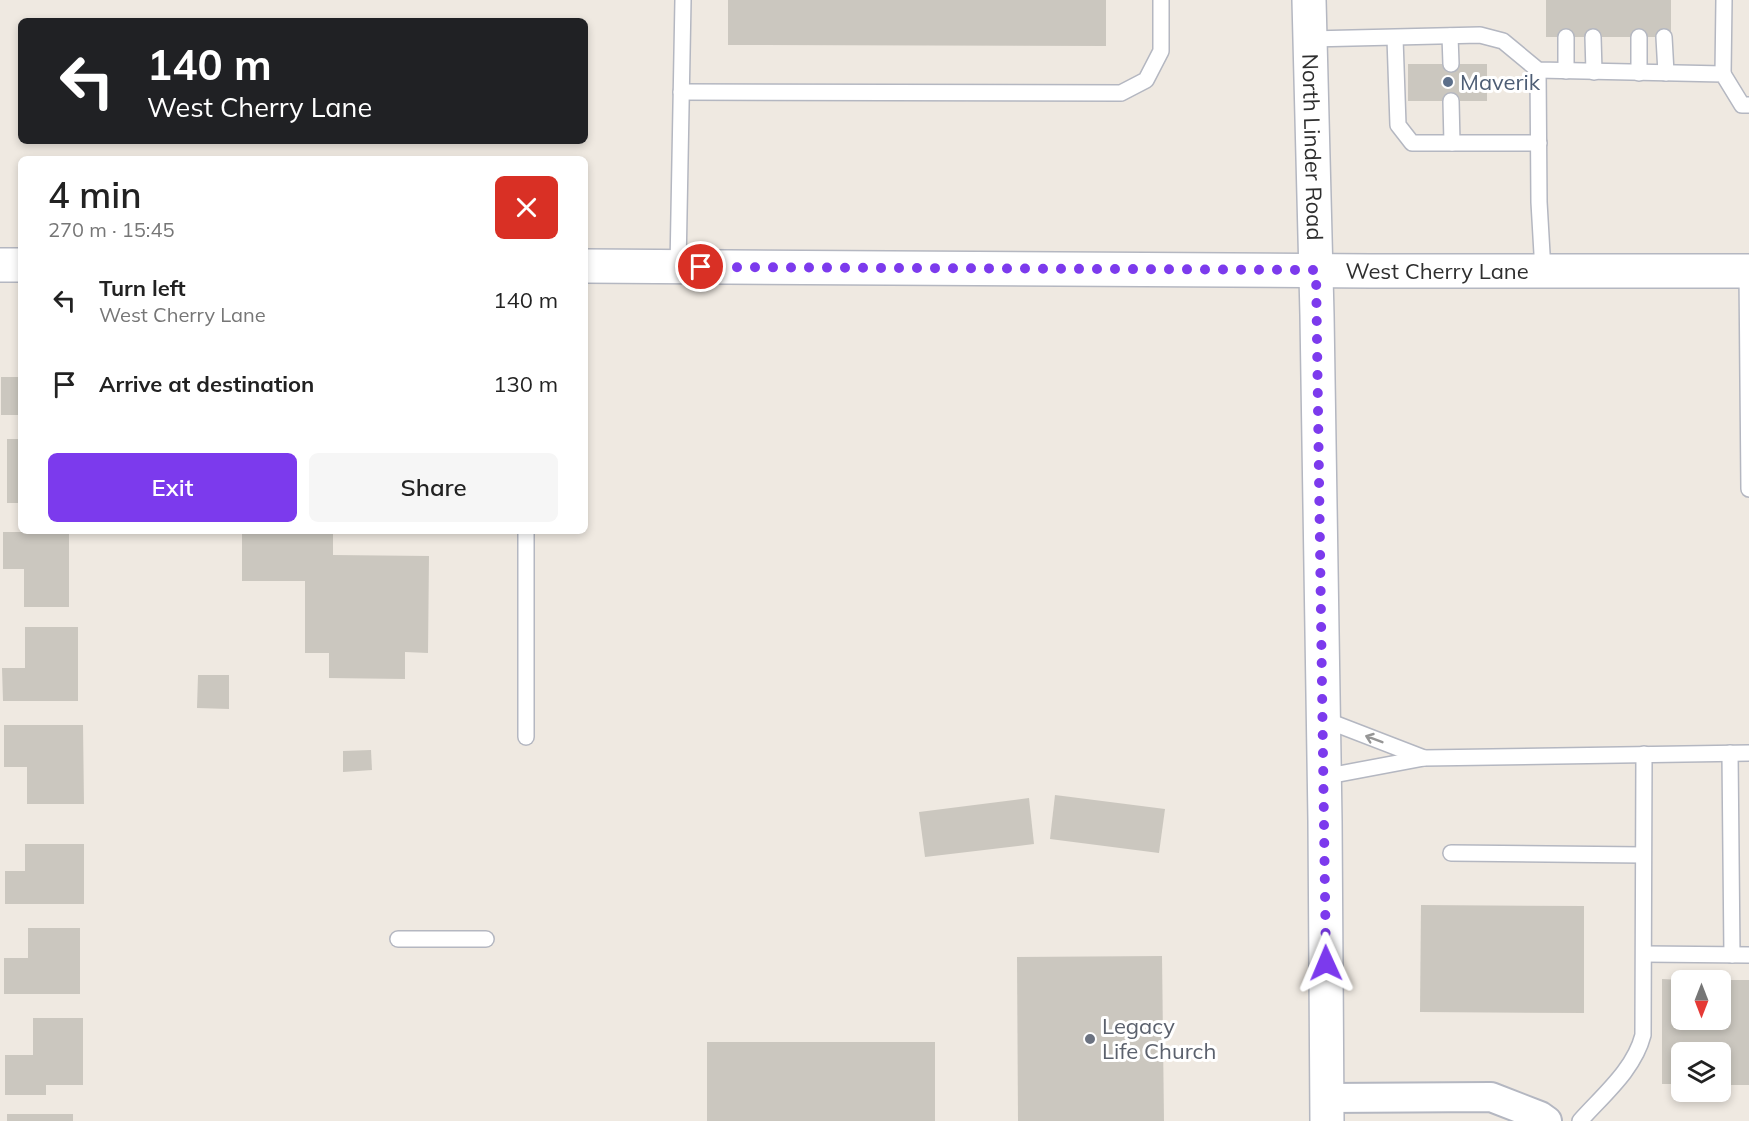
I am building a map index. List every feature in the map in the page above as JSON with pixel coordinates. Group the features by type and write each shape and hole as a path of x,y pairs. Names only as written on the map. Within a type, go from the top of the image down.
{"main road":[{"name":"North Linder Road","path":"1309,0 1316,270 1327,1109"},
{"path":"0,265 18,265"},
{"name":"West Cherry Lane","path":"588,266 1748,271"}],"street":[{"path":"1327,1109 1491,1097 1540,1116 1547,1121"}],"lane":[{"path":"678,267 683,0"},
{"path":"681,92 1121,93 1146,80 1161,51 1161,0"},
{"path":"1724,0 1723,74 1742,105 1749,105"},
{"path":"1310,39 1480,35 1503,41 1538,70 1723,74"},
{"path":"1450,36 1451,64"},
{"path":"1566,37 1566,71"},
{"path":"1593,37 1594,72"},
{"path":"1639,37 1640,73"},
{"path":"1664,37 1666,73"},
{"path":"1395,38 1398,125 1412,143 1539,143"},
{"path":"1538,70 1539,202 1543,271"},
{"path":"1451,101 1452,143"},
{"path":"1748,271 1749,489"},
{"path":"525,737 526,534"},
{"path":"1323,719 1424,758"},
{"path":"1730,753 1732,955"},
{"path":"1323,777 1424,758 1749,753"},
{"path":"1580,1121 1640,1050 1643,1035 1644,754"},
{"path":"1451,853 1643,855"},
{"path":"398,939 486,939"},
{"path":"1644,954 1749,955"}],"building":[{"path":"728,0 1106,0 1106,46 728,45"},
{"path":"1546,0 1671,0 1671,37 1546,37"},
{"name":"Maverik","path":"1408,64 1487,64 1487,101 1408,101"},
{"path":"1,377 18,377 18,415 1,415"},
{"path":"7,439 18,439 18,503 7,503"},
{"path":"3,532 69,534 69,607 24,607 24,569 3,569"},
{"path":"242,534 333,534 333,555 429,556 428,653 405,652 405,679 329,678 329,653 305,653 305,581 242,581"},
{"path":"25,627 78,627 78,701 3,701 2,668 25,668"},
{"path":"198,675 229,675 229,709 197,708"},
{"path":"4,725 83,725 84,804 27,804 27,767 4,767"},
{"path":"371,750 372,770 343,772 343,751"},
{"path":"1055,795 1165,809 1159,853 1050,839"},
{"path":"1029,798 1034,844 925,857 919,812"},
{"path":"25,844 84,844 84,904 5,904 5,871 25,871"},
{"path":"1421,905 1584,906 1584,1013 1420,1012"},
{"path":"28,928 80,928 80,994 4,994 4,958 28,958"},
{"name":"Legacy Life Church","path":"1162,956 1164,1121 1018,1121 1017,957"},
{"path":"1662,979 1671,979 1671,1030 1731,1030 1731,980 1749,980 1749,1085 1731,1085 1731,1042 1671,1042 1671,1084 1662,1084"},
{"path":"33,1018 83,1018 83,1085 46,1085 46,1095 5,1095 5,1055 33,1055"},
{"path":"707,1042 935,1042 935,1121 707,1121"},
{"path":"7,1114 73,1114 73,1121 7,1121"}],"place":[{"name":"Maverik","path":"1448,82"},
{"name":"Legacy Life Church","path":"1090,1039"}],"route":[{"path":"701,267 1316,270 1326,963"}]}
